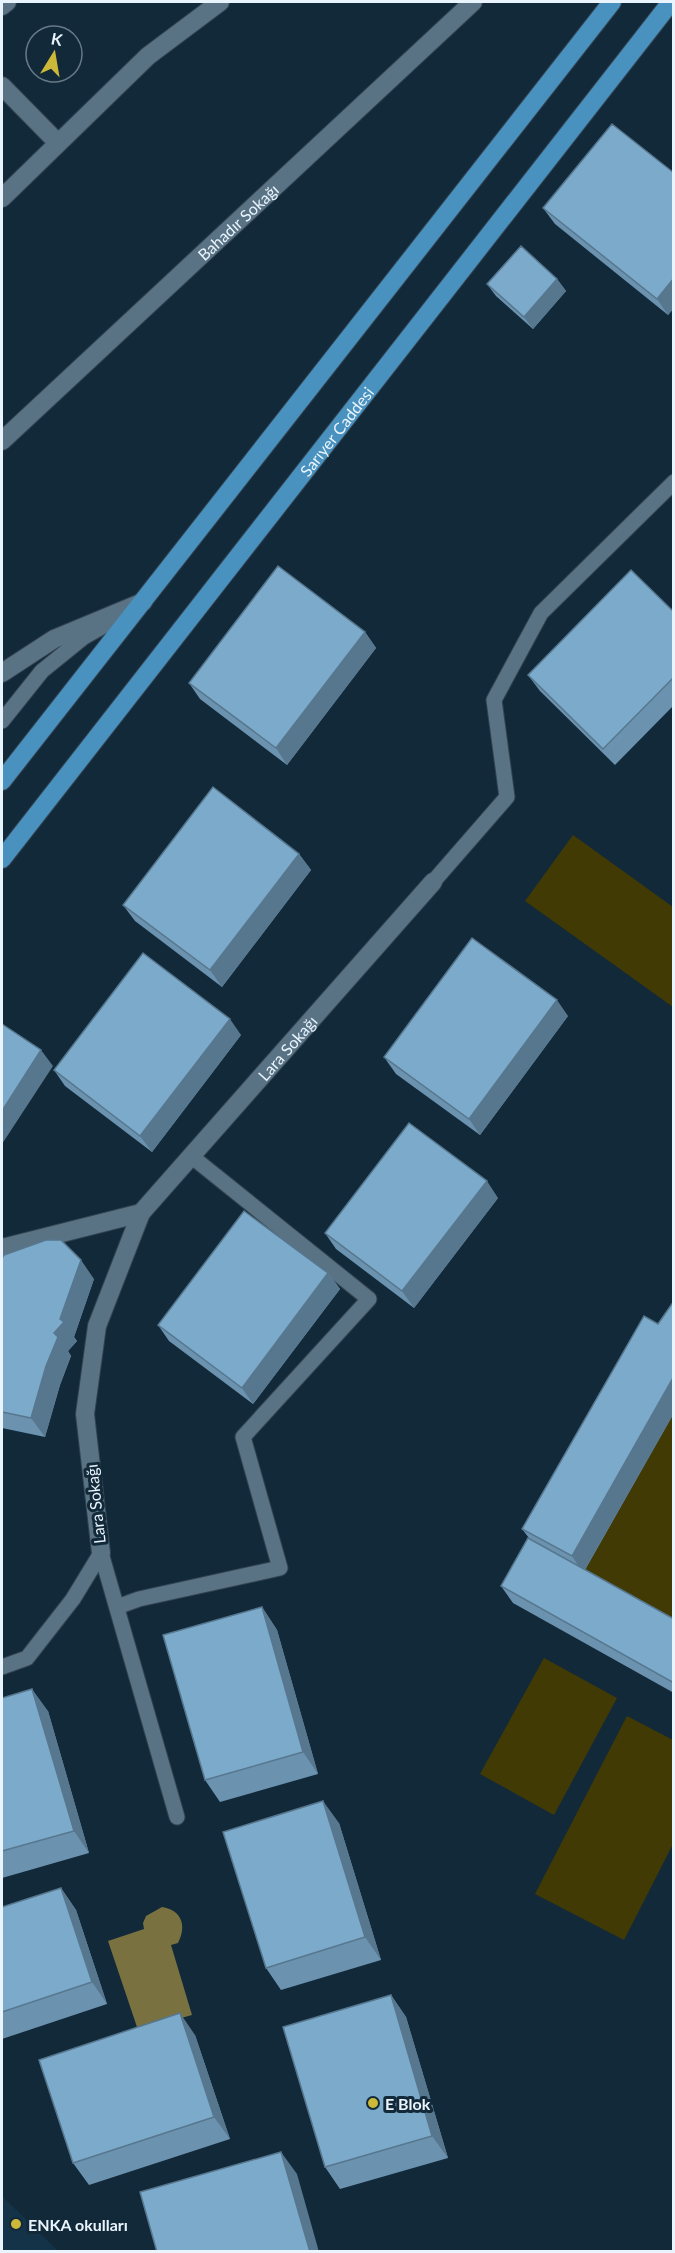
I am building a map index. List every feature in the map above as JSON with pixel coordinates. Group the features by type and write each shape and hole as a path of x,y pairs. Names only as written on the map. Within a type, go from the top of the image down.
{"main road":[{"path":"2,781 612,2"},
{"name":"Sarıyer Caddesi","path":"2,859 8,840 671,2"}],"street":[{"path":"2,6 7,2"},
{"path":"2,198 148,56 219,2"},
{"name":"Bahadır Sokağı","path":"2,441 473,2"},
{"path":"2,86 58,143"},
{"path":"2,673 54,639 143,602"},
{"name":"Lara Sokağı","path":"101,1553 85,1414 97,1326 141,1213 433,882"},
{"path":"2,1248 141,1213"}],"lane":[{"path":"433,882 507,797 494,700 541,614 674,482"},
{"path":"2,721 42,670 84,637 143,602"},
{"path":"117,1607 140,1599 280,1568 243,1437 369,1299 191,1156"},
{"path":"101,1553 177,1817"},
{"path":"2,1667 27,1658 74,1599 101,1553"}],"shaded area":[{"path":"573,835 673,907 673,1007 525,901"},
{"path":"673,1412 673,1626 583,1573"},
{"path":"544,1658 617,1698 554,1815 480,1774"},
{"path":"627,1716 673,1740 673,1844 624,1940 535,1894"},
{"path":"162,1907 174,1912 181,1920 181,1937 178,1943 171,1945 192,2015 138,2030 108,1941 144,1929 143,1923 146,1916"},
{"name":"ENKA okulları","path":"2,2196 58,2251 2,2251"}],"building":[{"path":"612,124 674,173 674,278 657,299 543,208"},
{"path":"521,246 557,279 524,317 487,284"},
{"path":"278,566 365,632 276,748 189,683"},
{"path":"631,570 674,612 674,677 603,749 528,675"},
{"path":"213,787 299,854 210,970 123,905"},
{"path":"472,938 557,1000 469,1119 384,1057"},
{"path":"143,953 230,1019 140,1136 54,1070"},
{"path":"2,1024 41,1050 2,1111"},
{"path":"409,1123 487,1181 402,1291 325,1233"},
{"path":"244,1211 328,1273 242,1388 158,1325"},
{"path":"46,1240 61,1240 81,1260 60,1319 64,1322 54,1333 58,1337 46,1366 31,1418 2,1412 2,1258 4,1255"},
{"path":"674,1301 674,1376 572,1556 522,1529 644,1316 658,1324"},
{"path":"528,1538 674,1619 674,1683 501,1586"},
{"path":"262,1607 303,1752 205,1780 163,1635"},
{"path":"32,1689 74,1831 2,1851 2,1698"},
{"path":"323,1801 365,1937 266,1968 223,1832"},
{"path":"61,1888 92,1982 2,2012 2,1907"},
{"name":"E Blok","path":"391,1995 432,2136 325,2167 283,2027"},
{"path":"180,2013 214,2117 73,2163 39,2060"},
{"path":"281,2152 310,2252 157,2252 140,2192"}],"place":[{"name":"E Blok","path":"373,2103"},
{"name":"ENKA okulları","path":"16,2224"}]}
